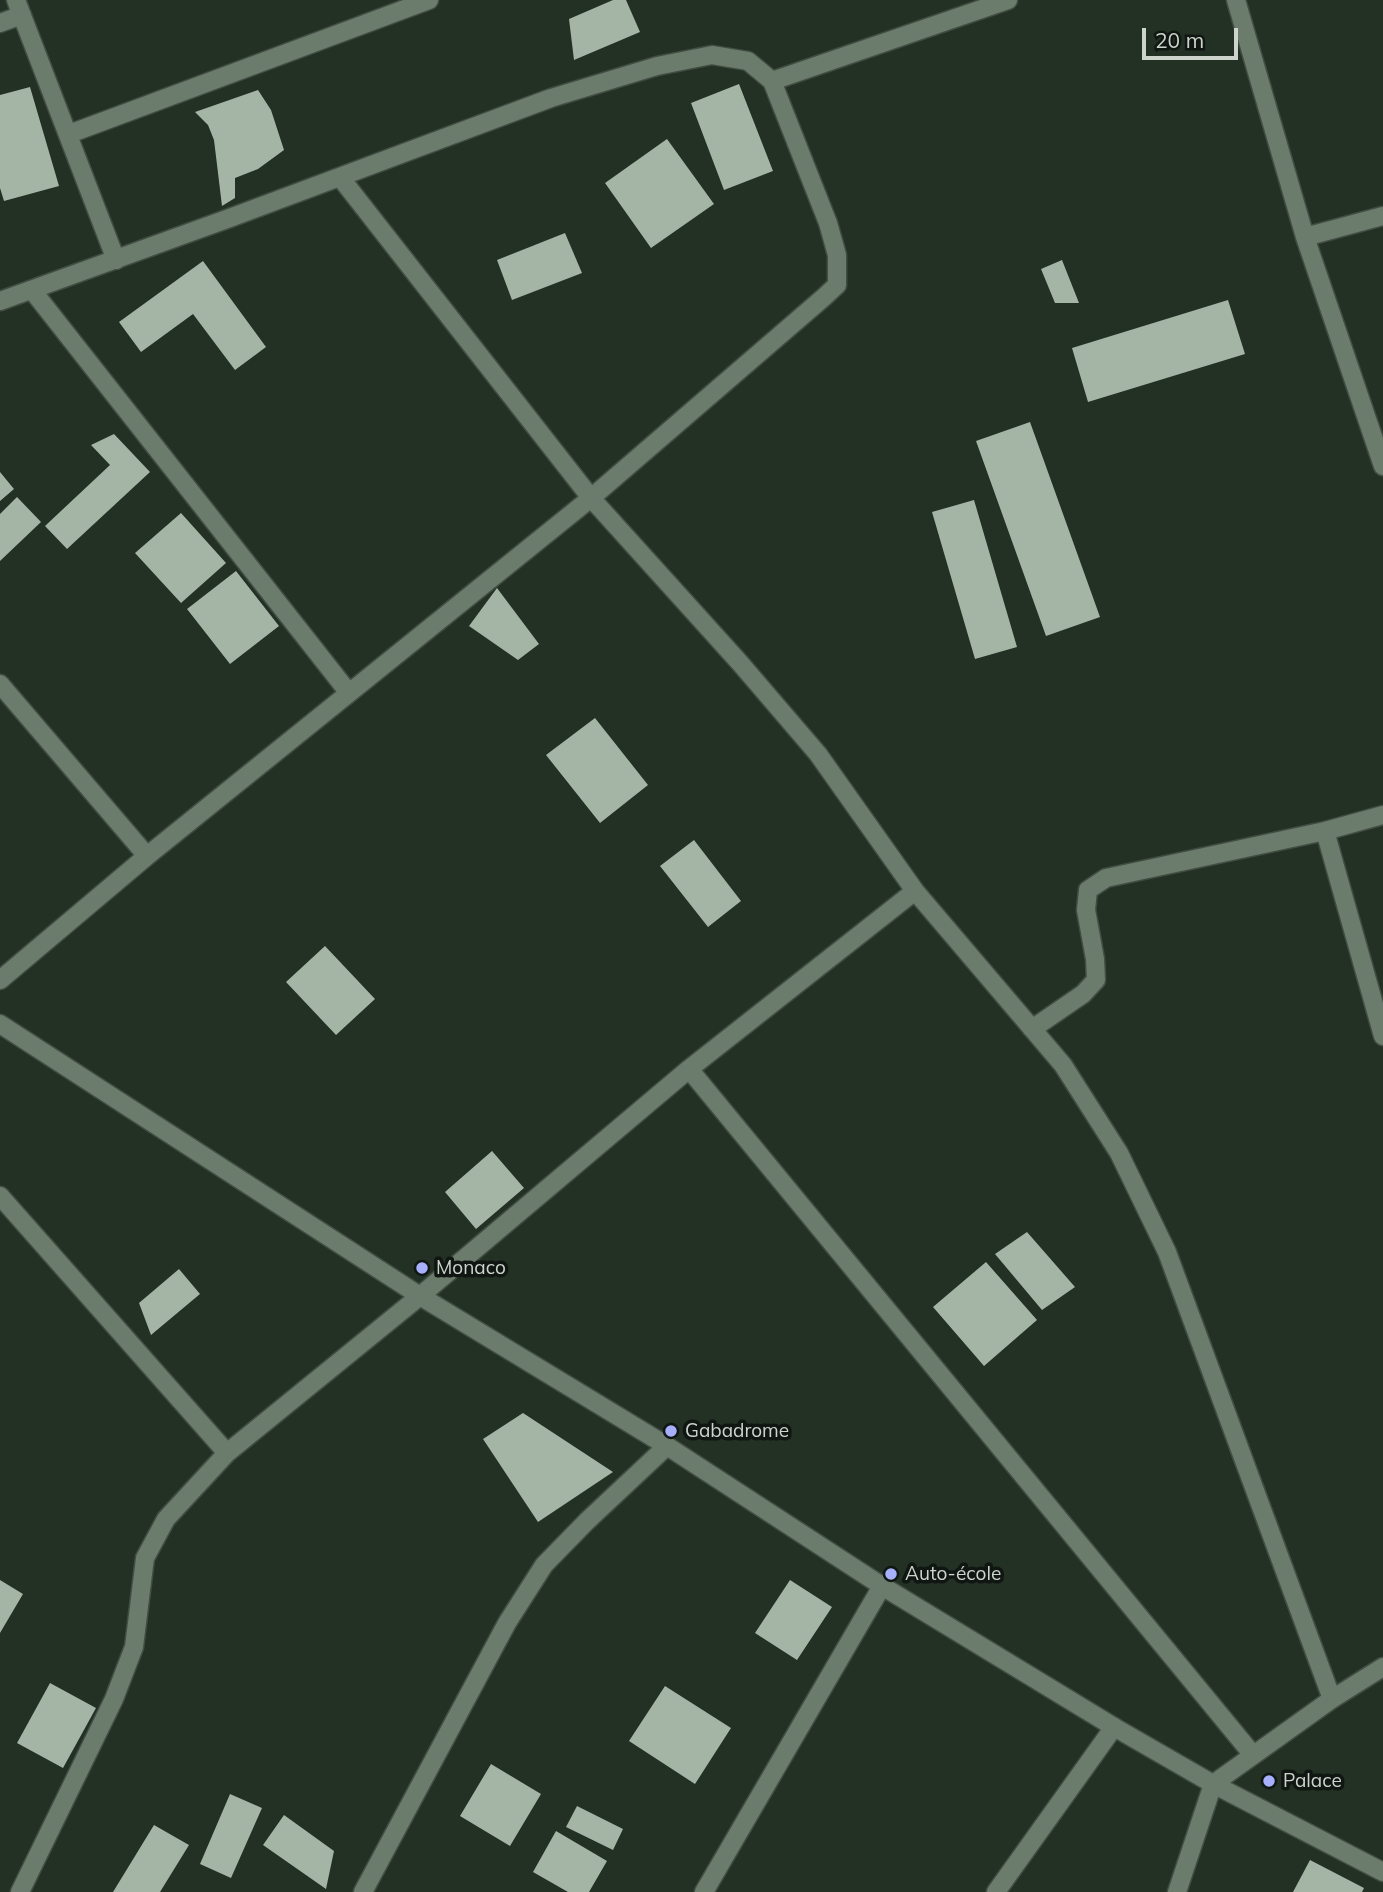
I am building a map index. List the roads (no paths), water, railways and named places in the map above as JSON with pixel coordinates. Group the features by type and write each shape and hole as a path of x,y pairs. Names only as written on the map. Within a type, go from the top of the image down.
{"street":[{"path":"69,134 429,0"},
{"path":"772,81 1008,0"},
{"path":"1236,0 1305,237 1383,466"},
{"path":"0,23 19,7 116,260"},
{"path":"0,301 551,98 657,66 712,55 748,61 772,81 828,223 837,255 837,285 591,498 147,856 0,981"},
{"path":"340,177 591,498 818,754 915,891 1063,1065 1119,1153 1167,1252 1332,1699"},
{"path":"1305,237 1383,216"},
{"path":"32,290 349,693"},
{"path":"0,684 147,856"},
{"path":"1032,1029 1083,994 1096,980 1086,910 1088,890 1106,878 1325,831 1383,815"},
{"path":"1325,831 1383,1036"},
{"path":"20,1892 114,1699 134,1647 145,1558 166,1520 227,1453 420,1296 690,1069 915,891"},
{"path":"0,1024 420,1296 667,1447 882,1586 1213,1784 1383,1872"},
{"path":"690,1069 1253,1755"},
{"path":"0,1196 227,1453"},
{"path":"363,1892 507,1623 544,1566 587,1521 667,1447"},
{"path":"704,1892 882,1586"},
{"path":"1177,1892 1213,1784 1332,1699 1383,1667"},
{"path":"996,1892 1114,1727"}],"place":[{"name":"Monaco","path":"422,1268"},
{"name":"Gabadrome","path":"671,1431"},
{"name":"Auto-école","path":"891,1574"},
{"name":"Palace","path":"1269,1781"}]}
